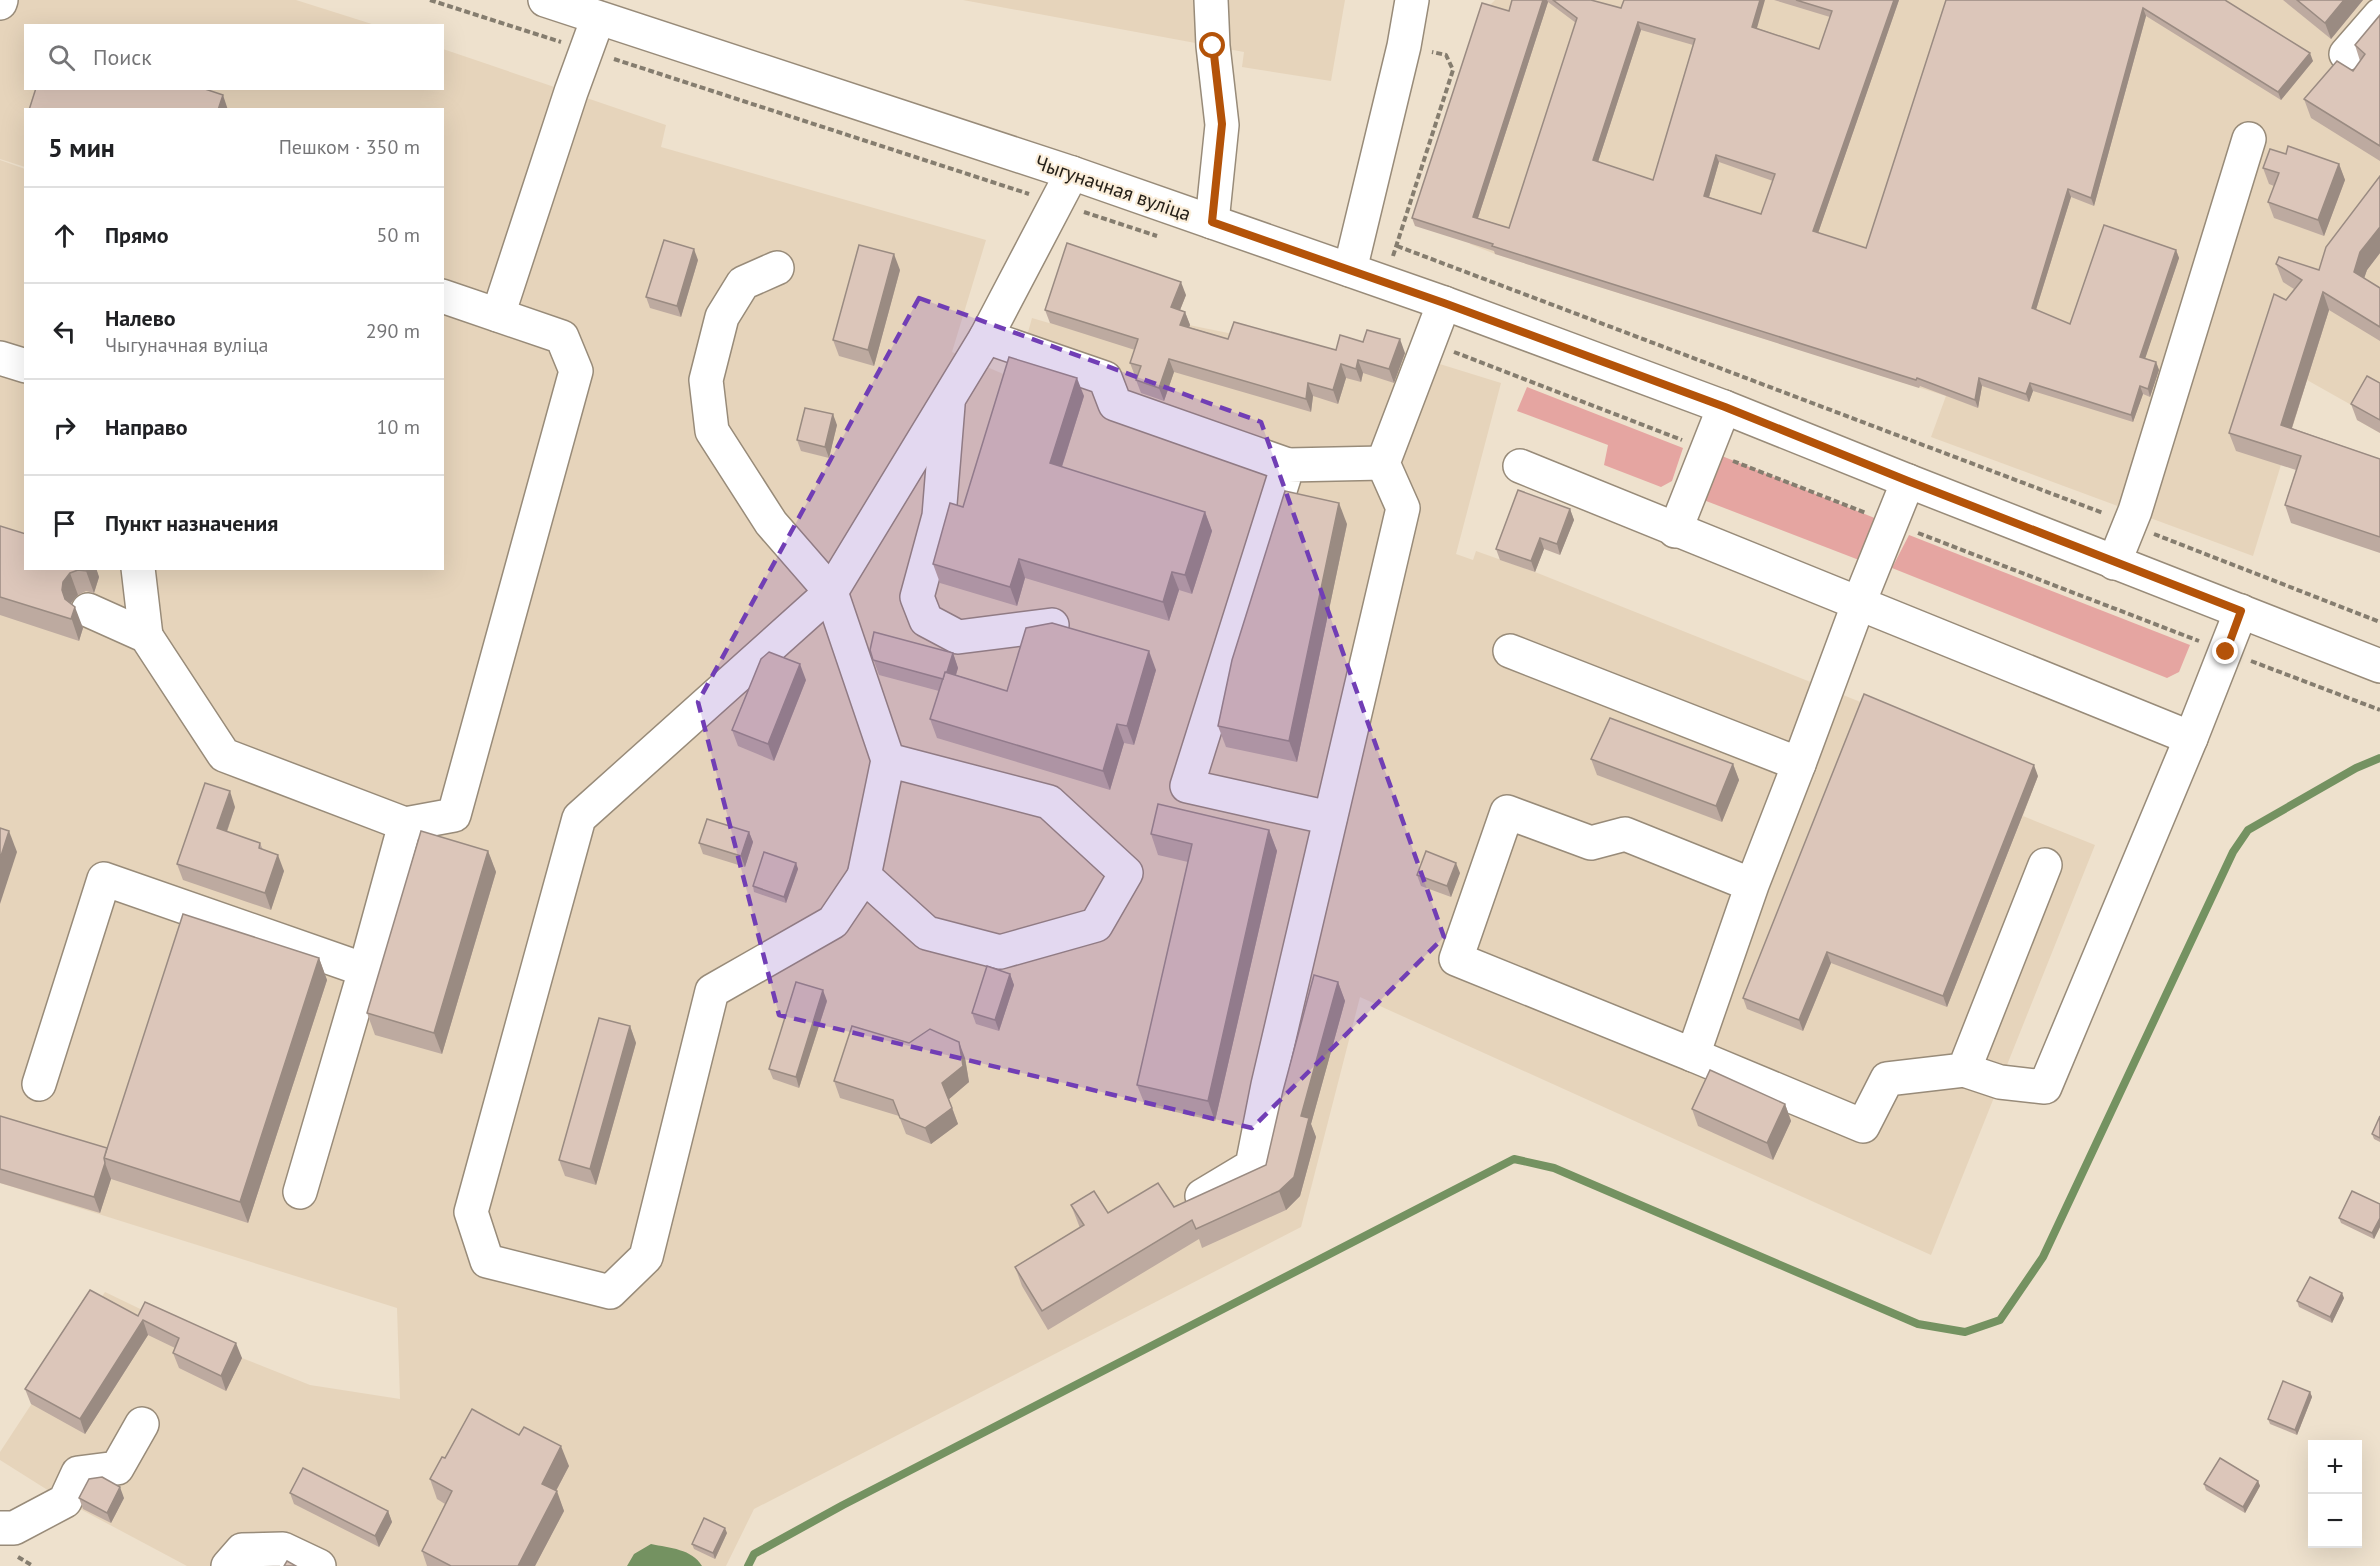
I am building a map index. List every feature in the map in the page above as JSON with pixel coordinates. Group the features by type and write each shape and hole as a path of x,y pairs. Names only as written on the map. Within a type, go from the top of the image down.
{"street":[{"name":"Чыгуначная вуліца","path":"545,0 1072,173 1444,303 1725,407 2380,666"},
{"path":"1211,0 1213,46 1222,124 1212,222"},
{"path":"1350,270 1404,46 1412,0"},
{"path":"2346,54 2380,15"},
{"path":"498,315 571,92 598,18"},
{"path":"2114,562 2130,524 2249,139"},
{"path":"777,268 744,283 722,317 706,380 712,431 771,523 831,591 888,760 864,876 833,922 712,991 646,1257 610,1292 487,1261 471,1212 579,818 831,591 986,337 1072,173"},
{"path":"138,570 146,636 224,755 405,824 454,815 576,371 562,337 444,297"},
{"path":"1202,1196 1252,1166 1268,1085 1403,508 1383,463 1444,303"},
{"path":"986,337 1105,378 1115,404 1288,465 1383,463"},
{"path":"0,358 24,365"},
{"path":"948,400 939,516 917,597 926,620 958,637 1052,625"},
{"path":"1675,531 1725,407"},
{"path":"1288,465 1187,786 1330,818"},
{"path":"1520,466 1675,531 2191,738"},
{"path":"1693,1055 1752,885 1858,604 1908,481"},
{"path":"88,610 146,636"},
{"path":"1752,885 1625,834 1591,843 1507,812 1456,960 1863,1126 1887,1079 1964,1070 2000,1082 2045,1087 2191,738 2241,611"},
{"path":"1510,651 1799,764"},
{"path":"864,876 927,933 1000,951 1096,925 1126,873 1049,802 888,760"},
{"path":"300,1192 405,824"},
{"path":"1964,1070 2045,865"},
{"path":"39,1084 104,879 365,970"},
{"path":"0,1528 14,1528 65,1501 78,1473 117,1468 142,1424"},
{"path":"228,1566 242,1550 283,1549 319,1566"}],"path":[{"path":"1385,283 1453,70 1446,55 1404,46"},
{"path":"1397,246 1581,314 2380,622"}],"highlighted area":[{"path":"919,298 1261,422 1444,937 1252,1128 779,1015 698,702"}],"shaded area":[{"path":"0,0 296,0 372,24 24,24 24,90 444,90 444,49 666,125 661,147 986,240 952,352 1015,379 1032,318 1049,323 1186,295 1176,320 1189,325 1238,335 1324,358 1372,343 1501,383 1456,554 1473,560 1476,551 1535,572 1868,705 2038,776 2023,816 2095,845 1931,1255 1360,997 1301,1227 754,1509 726,1566 187,1566 65,1501 0,1460 0,1452 105,1292 242,1358 310,1385 400,1399 397,1308 0,1183 0,160 24,169 24,570 444,570 444,108 24,108 24,167 0,159"},
{"path":"963,0 1345,0 1331,81 1242,67 1244,52"},
{"path":"1495,0 2380,0 2380,433 2357,420 2362,411 2307,380 2253,556 1931,437 1946,396 1495,254 1470,244 1485,10"},
{"path":"1527,387 1683,448 1672,481 1661,487 1604,465 1608,445 1517,411"},
{"path":"1717,454 1877,519 1859,560 1701,499"},
{"path":"1909,535 2190,645 2179,672 2167,678 1892,568"},
{"path":"651,1544 686,1553 698,1560 702,1566 627,1566 634,1554"}],"building":[{"path":"1512,0 1543,0 1473,217 1509,228 1577,18 1553,0 1591,0 1621,8 1624,0 1760,0 1752,27 1819,49 1832,11 1796,0 1894,0 1813,231 1866,248 1946,0 2225,0 2310,53 2278,92 2143,8 2091,198 2068,189 2032,308 2070,324 2104,225 2176,250 2140,357 2156,362 2148,389 2140,386 2131,415 2030,383 2026,394 1979,378 1975,400 1917,378 1916,380 1492,246 1493,244 1412,218 1482,3 1509,11","holes":["1638,22 1695,39 1653,180 1593,160","1716,155 1775,174 1761,214 1704,196"]},
{"path":"2297,0 2344,0 2325,23"},
{"path":"2380,15 2380,146 2304,99 2337,61 2353,71 2365,54 2355,45"},
{"path":"35,90 208,90 223,95 219,108 30,108"},
{"path":"2288,146 2339,164 2318,220 2268,202 2279,173 2263,168 2270,149 2286,154"},
{"path":"2380,176 2380,227 2360,252 2354,272 2380,288 2380,327 2323,292 2281,425 2380,459 2380,537 2285,505 2301,456 2229,433 2274,294 2286,300 2302,280 2276,264 2279,257 2319,270 2326,247"},
{"path":"664,240 694,249 677,306 646,297"},
{"path":"1067,243 1181,282 1171,307 1185,312 1180,325 1228,339 1234,322 1336,350 1340,335 1363,342 1367,330 1400,339 1389,369 1358,360 1356,369 1341,364 1333,390 1308,383 1306,399 1169,359 1159,388 1136,380 1141,366 1130,363 1138,339 1045,310"},
{"path":"859,245 894,254 868,350 833,340"},
{"path":"1009,357 1077,378 1050,463 1205,512 1185,575 1172,572 1163,602 1019,559 1010,587 933,564 950,503 963,507"},
{"path":"2367,376 2380,383 2380,420 2351,404"},
{"path":"805,408 833,414 825,447 797,440"},
{"path":"1518,490 1570,509 1557,544 1540,538 1531,561 1496,549"},
{"path":"1285,491 1339,503 1289,741 1218,726 1232,660"},
{"path":"0,526 24,533 24,570 78,570 70,573 63,582 62,590 65,599 75,607 71,619 0,597"},
{"path":"1052,623 1149,651 1127,726 1117,724 1103,771 930,719 945,672 1007,691 1026,628"},
{"path":"874,632 953,653 943,679 873,660 870,650"},
{"path":"769,652 800,664 768,744 732,730 761,659"},
{"path":"1864,694 2034,765 1943,996 1827,952 1799,1020 1743,998"},
{"path":"1610,718 1733,764 1716,806 1591,759"},
{"path":"205,783 230,791 217,828 260,843 259,848 278,855 265,893 177,864"},
{"path":"1158,804 1269,830 1208,1101 1137,1085 1192,844 1151,834"},
{"path":"707,819 749,832 741,856 699,843"},
{"path":"0,828 9,831 0,859"},
{"path":"421,831 488,851 434,1033 367,1013"},
{"path":"1426,851 1456,863 1447,886 1417,875"},
{"path":"764,852 796,863 784,897 753,886"},
{"path":"183,914 319,958 240,1202 104,1158"},
{"path":"987,966 1010,974 995,1020 972,1013"},
{"path":"1314,975 1338,982 1301,1116 1309,1118 1294,1177 1279,1191 1196,1229 1192,1220 1042,1311 1015,1267 1084,1225 1071,1205 1094,1191 1108,1213 1158,1183 1174,1207 1266,1165"},
{"path":"796,982 823,990 796,1077 769,1069"},
{"path":"599,1018 630,1026 590,1169 559,1160"},
{"path":"852,1026 909,1043 930,1029 959,1042 963,1066 942,1083 952,1108 925,1128 900,1118 893,1100 834,1081"},
{"path":"1710,1070 1785,1104 1767,1143 1692,1109"},
{"path":"0,1116 107,1148 105,1163 94,1197 0,1169"},
{"path":"2380,1116 2380,1138 2372,1134"},
{"path":"2352,1191 2380,1204 2380,1218 2372,1233 2339,1218"},
{"path":"2310,1277 2342,1293 2330,1317 2297,1301"},
{"path":"90,1290 138,1316 145,1302 236,1343 221,1376 173,1353 179,1338 143,1320 80,1419 25,1389"},
{"path":"2283,1381 2310,1392 2295,1430 2268,1419"},
{"path":"472,1409 519,1435 524,1427 561,1446 542,1484 557,1491 518,1566 451,1566 422,1551 452,1491 430,1479 442,1457 445,1458"},
{"path":"2220,1458 2258,1481 2243,1507 2204,1484"},
{"path":"303,1468 388,1511 375,1536 290,1493"},
{"path":"102,1477 120,1487 107,1513 79,1498 89,1479"},
{"path":"704,1518 725,1528 713,1553 692,1544"},
{"path":"287,1561 296,1566 284,1566"}],"waterway":[{"path":"748,1566 754,1554 843,1505 1514,1159 1554,1168 1918,1324 1965,1332 2000,1320 2043,1257 2233,852 2248,830 2356,768 2380,758"}],"route":[{"path":"1213,46 1222,124 1212,222 1444,303 1725,407 2241,611 2226,652"}]}
